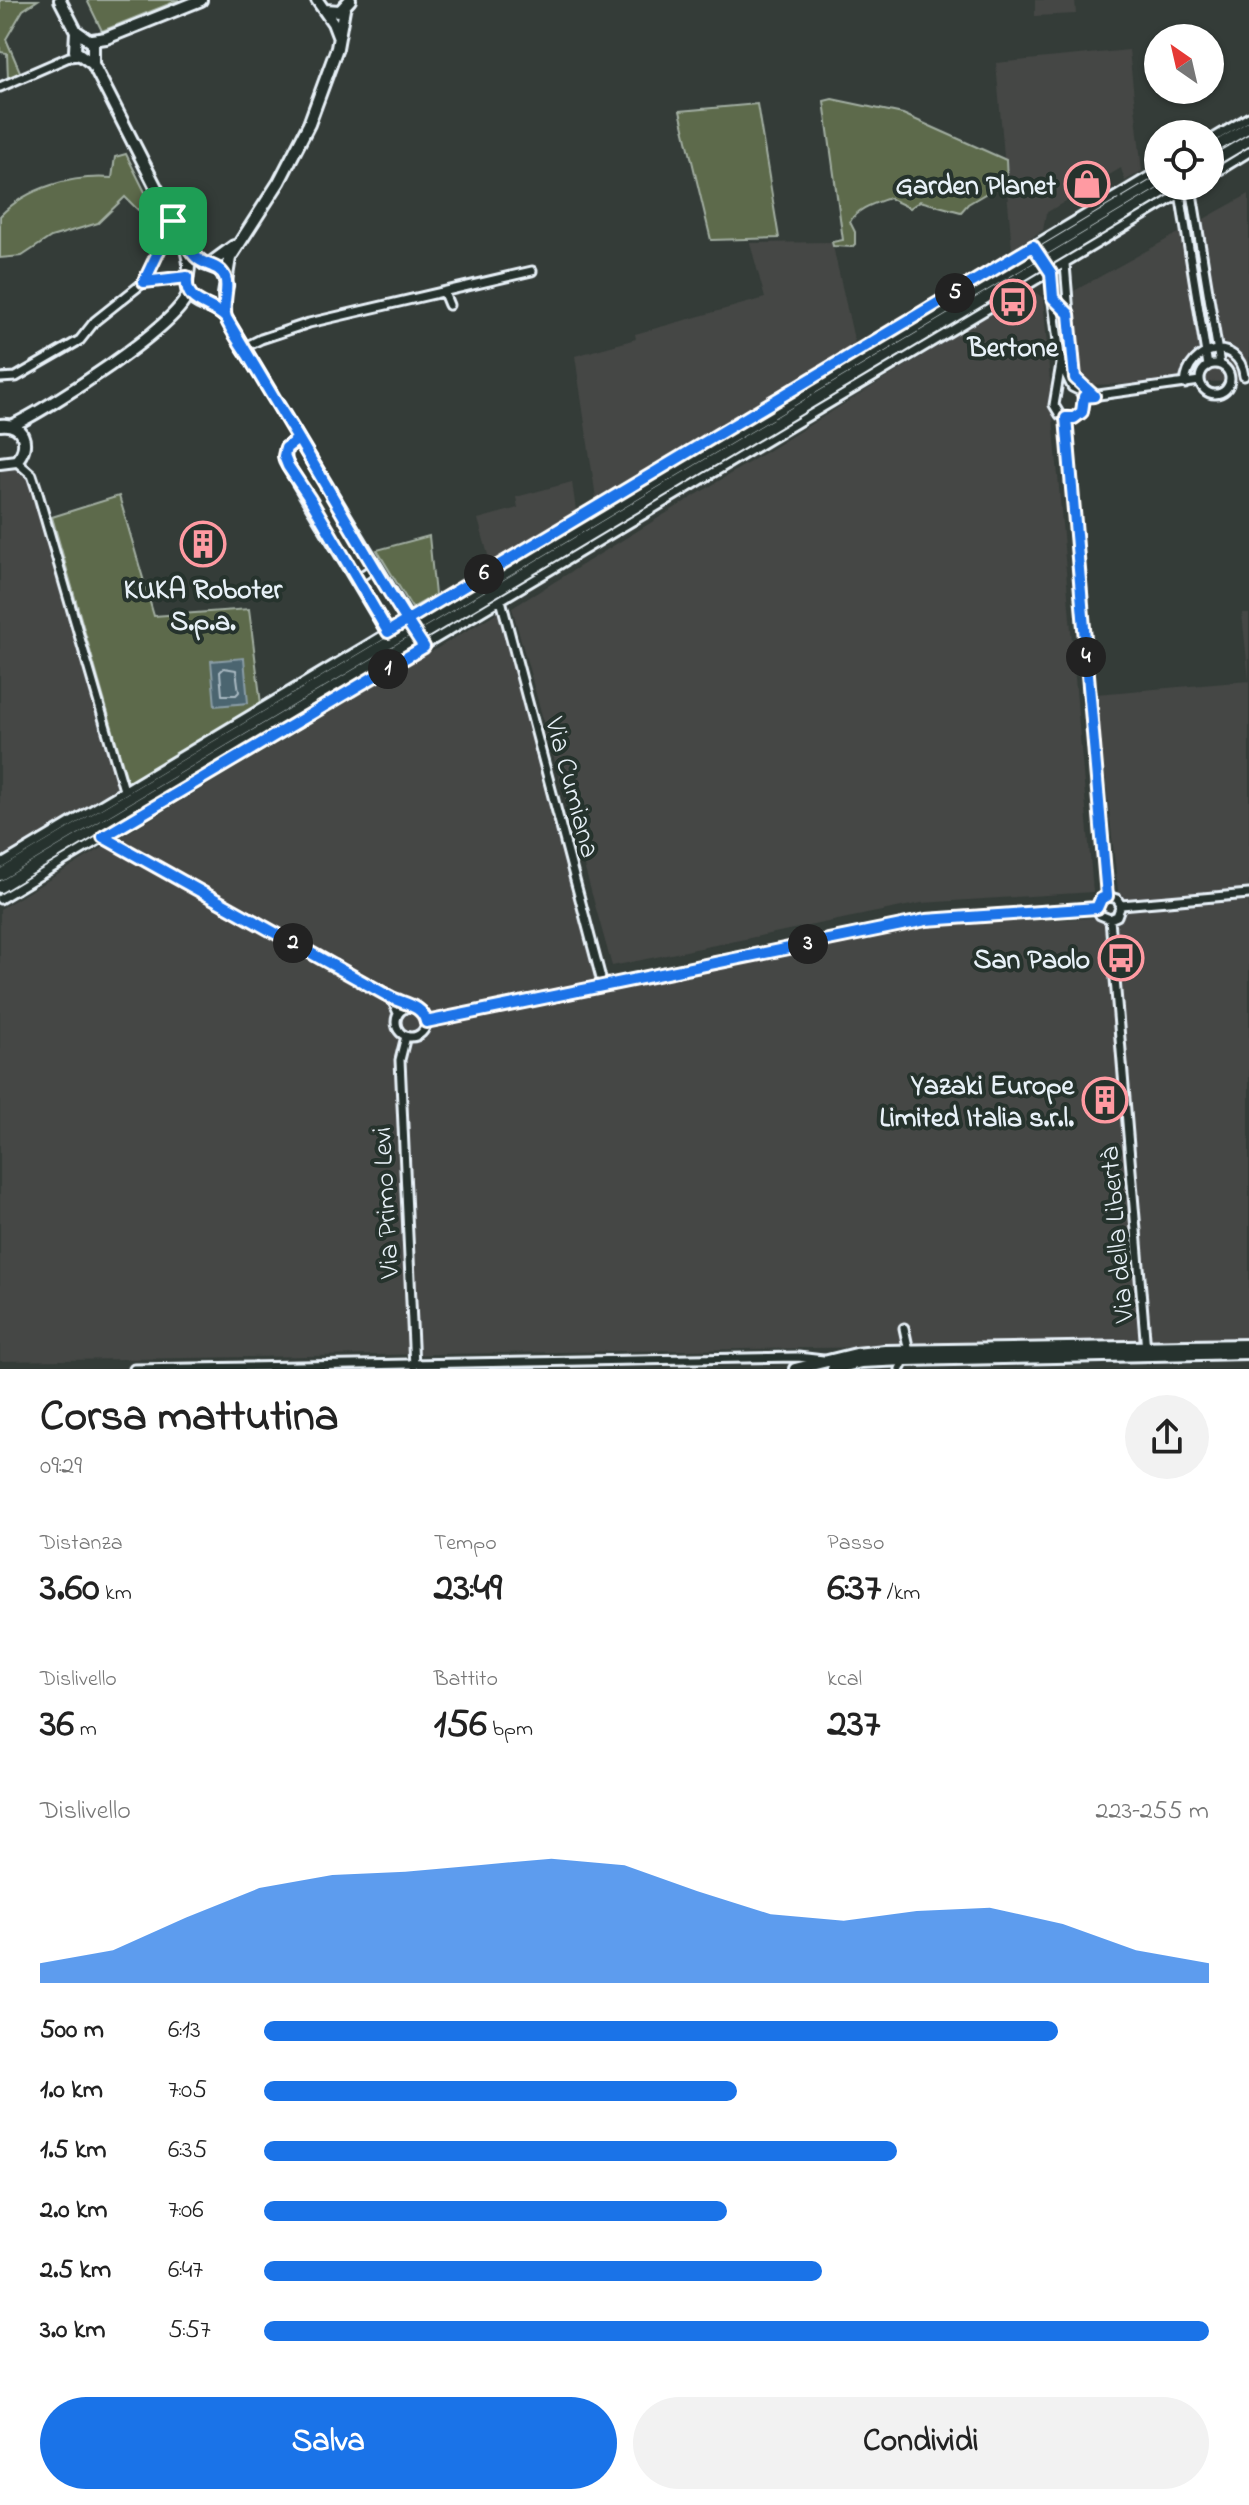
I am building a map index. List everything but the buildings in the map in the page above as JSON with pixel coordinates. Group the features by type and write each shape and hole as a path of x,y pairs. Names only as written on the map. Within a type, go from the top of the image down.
{"street":[{"path":"60,0 185,244 206,264 220,270 225,290"},
{"path":"0,87 106,38 201,0"},
{"path":"320,3 335,12 347,4"},
{"path":"320,3 339,39"},
{"path":"347,4 326,83 299,145 268,201 230,258 225,290 226,318 416,633"},
{"path":"1224,132 1249,117"},
{"path":"1224,142 1249,127"},
{"path":"1224,155 1249,140"},
{"path":"1224,167 1249,152"},
{"path":"1038,254 1144,181"},
{"path":"0,887 1144,190"},
{"path":"1038,254 1154,200"},
{"path":"0,899 103,837 416,633 501,600 1051,273 1161,200"},
{"path":"1178,200 1208,366"},
{"path":"1194,200 1220,365 1231,378 1227,389 1219,394 1206,392 1200,381 1201,373 1208,366 1220,365"},
{"path":"0,378 16,377 80,340 95,321 144,282 173,221"},
{"path":"144,282 188,276 228,252 241,239"},
{"path":"0,425 13,425 42,410 128,353 176,313 188,293 185,244"},
{"path":"1038,254 1051,273 1061,364 1054,405 1060,415 1074,418 1082,412 1084,397"},
{"path":"1065,264 1074,388"},
{"path":"243,348 309,323 532,271"},
{"path":"176,313 204,304 225,290"},
{"path":"188,293 226,318"},
{"path":"444,293 449,305"},
{"path":"1053,298 1069,314"},
{"path":"1185,384 1187,370 1193,360 1206,351 1217,350 1235,357 1247,376 1231,378"},
{"path":"1061,364 1074,388 1084,397 1200,381"},
{"path":"1075,378 1094,396"},
{"path":"1058,392 1074,388"},
{"path":"0,463 16,461 26,447 27,430 42,410"},
{"path":"1066,418 1107,896"},
{"path":"13,425 22,433 26,447"},
{"path":"298,439 286,448 285,461 390,636"},
{"path":"16,461 32,475 37,490 124,790"},
{"path":"357,579 375,567"},
{"name":"Via Cumiana","path":"501,600 603,986"},
{"path":"0,865 390,636 416,633"},
{"path":"0,875 390,636"},
{"path":"103,837 391,997 422,1011 426,1022 420,1034 406,1036 398,1030 395,1024 398,1013 391,997"},
{"path":"1121,905 1249,894"},
{"path":"1107,896 1114,897 1121,905 1117,916 1110,919 1100,915 1097,908 1101,899 1107,896"},
{"path":"426,1022 926,920 1097,908"},
{"name":"Via della Libertà","path":"1110,919 1146,1351"},
{"path":"398,1013 409,1006"},
{"name":"Via Primo Levi","path":"406,1036 400,1060 414,1367"},
{"path":"904,1328 905,1360"},
{"path":"795,1369 861,1362 1249,1345"},
{"path":"1146,1351 1249,1353"},
{"path":"134,1369 414,1367 798,1357 832,1365"},
{"path":"312,1366 327,1369"}],"shaded area":[{"path":"1035,0 1075,0 1076,14 1035,16"},
{"path":"1129,50 1142,171 1125,181 1121,168 1046,213 1043,230 1012,249 996,63"},
{"path":"1249,194 1249,381 1083,385 1074,291"},
{"path":"832,242 855,344 596,498 575,356 636,339 635,334 765,298 750,243"},
{"path":"1028,291 1034,291 1043,298 1093,892 921,903 612,966 512,608"},
{"path":"16,461 32,475 124,790 0,865 0,463"},
{"path":"572,482 576,511 490,562 478,519 518,508 516,497"},
{"path":"498,612 600,992 937,924 1121,917 1096,694 1249,681 1249,1341 0,1361 0,909"},
{"path":"1242,613 1249,613 1249,681"}],"green space":[{"path":"0,0 38,0 23,10 6,39 21,74 8,79 7,53 0,52"},
{"path":"87,0 179,0 102,31"},
{"path":"832,99 903,114 1006,160 1007,181 968,204 961,212 920,201 910,208 889,198 878,202 862,210 850,222 855,232 852,247 833,246 832,242 843,240 824,101"},
{"path":"757,104 779,238 711,240 680,111"},
{"path":"126,154 152,206 138,210 125,197 98,223 51,237 22,256 0,258 0,216 11,206 23,197 52,185 82,179 112,178 115,157"},
{"path":"119,496 154,616 249,609 261,704 128,783 52,517"},
{"path":"429,536 435,595 412,608 377,550"}],"water":[{"path":"244,658 248,703 215,706 211,661"}],"place":[{"name":"Garden Planet","path":"1087,184"},
{"name":"Bertone","path":"1013,302"},
{"name":"KUKA Roboter S.p.a.","path":"203,544"},
{"name":"San Paolo","path":"1121,958"},
{"name":"Yazaki Europe Limited Italia s.r.l.","path":"1105,1100"}],"route":[{"path":"173,221 144,282 187,277 186,286 193,299 215,308 226,318 298,439 286,448 285,461 388,632 408,620 421,612 1033,246 1051,273 1053,298 1069,314 1075,378 1094,396 1084,397 1085,404 1079,415 1066,418 1107,896 1101,899 1097,908 926,920 426,1022 422,1011 390,997 103,837 424,647 408,620 375,567 298,439 243,348 226,318 223,306 227,285 225,277 213,265 204,264 196,258 173,221"}]}
